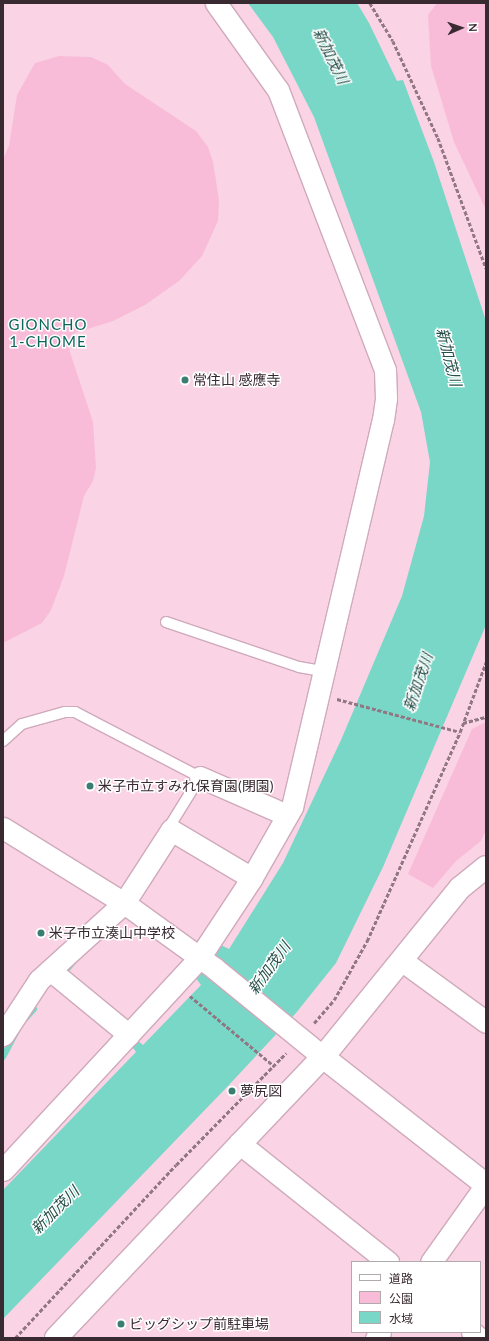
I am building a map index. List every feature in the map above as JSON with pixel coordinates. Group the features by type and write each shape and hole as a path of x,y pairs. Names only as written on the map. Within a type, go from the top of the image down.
{"street":[{"path":"3,1170 129,1035 206,963 292,807 322,671 383,420 386,398 385,370 278,90 216,3"},
{"path":"200,777 287,815"},
{"path":"3,828 124,903 206,963 486,1185 432,1261"},
{"path":"3,1035 38,980 124,903 171,830 252,878"},
{"path":"56,1338 239,1143 323,1057 460,888 486,867"},
{"path":"401,960 486,1022"},
{"path":"50,970 129,1035"},
{"path":"239,1143 387,1261"}],"lane":[{"path":"166,622 292,664 322,671"},
{"path":"3,741 22,724 65,712 75,712 200,777 171,824 171,830"}],"path":[{"path":"370,3 393,41 438,138 486,268"},
{"path":"15,1338 176,1165 274,1066 295,1034 334,1000 367,941 460,732 486,662"},
{"path":"349,702 460,732"},
{"path":"463,723 486,717"},
{"path":"186,993 274,1066"}],"green space":[{"path":"437,3 486,3 486,210 454,142 431,66 428,15"},
{"path":"59,56 91,57 108,65 125,84 196,131 208,147 213,162 219,200 218,221 202,256 179,281 145,305 113,321 75,333 70,339 69,349 93,422 96,468 93,481 84,496 64,576 51,610 42,623 3,643 3,159 9,146 17,95 35,63"},
{"path":"486,722 486,830 481,841 456,861 433,888 408,874 472,729"}],"water":[{"name":"新加茂川","path":"248,3 357,3 369,23 397,81 403,80 434,162 486,321 486,625 383,867 336,963 296,1013 227,1087 3,1319 3,1190 136,1052 131,1045 137,1040 143,1045 201,985 195,977 219,944 229,949 283,863 341,740 402,596 424,516 430,462 421,412 314,117 273,37"}],"waterway":[{"path":"62,975 77,958"},
{"path":"26,1018 34,1009"},
{"path":"3,1057 18,1029"}],"place":[{"name":"常住山 感應寺","path":"185,380"},
{"name":"米子市立すみれ保育園(閉園)","path":"90,786"},
{"name":"米子市立湊山中学校","path":"41,933"},
{"name":"夢尻図","path":"232,1091"},
{"name":"ビッグシップ前駐車場","path":"121,1324"}],"district":[{"name":"GIONCHO 1-CHOME","path":"48,332"}]}
